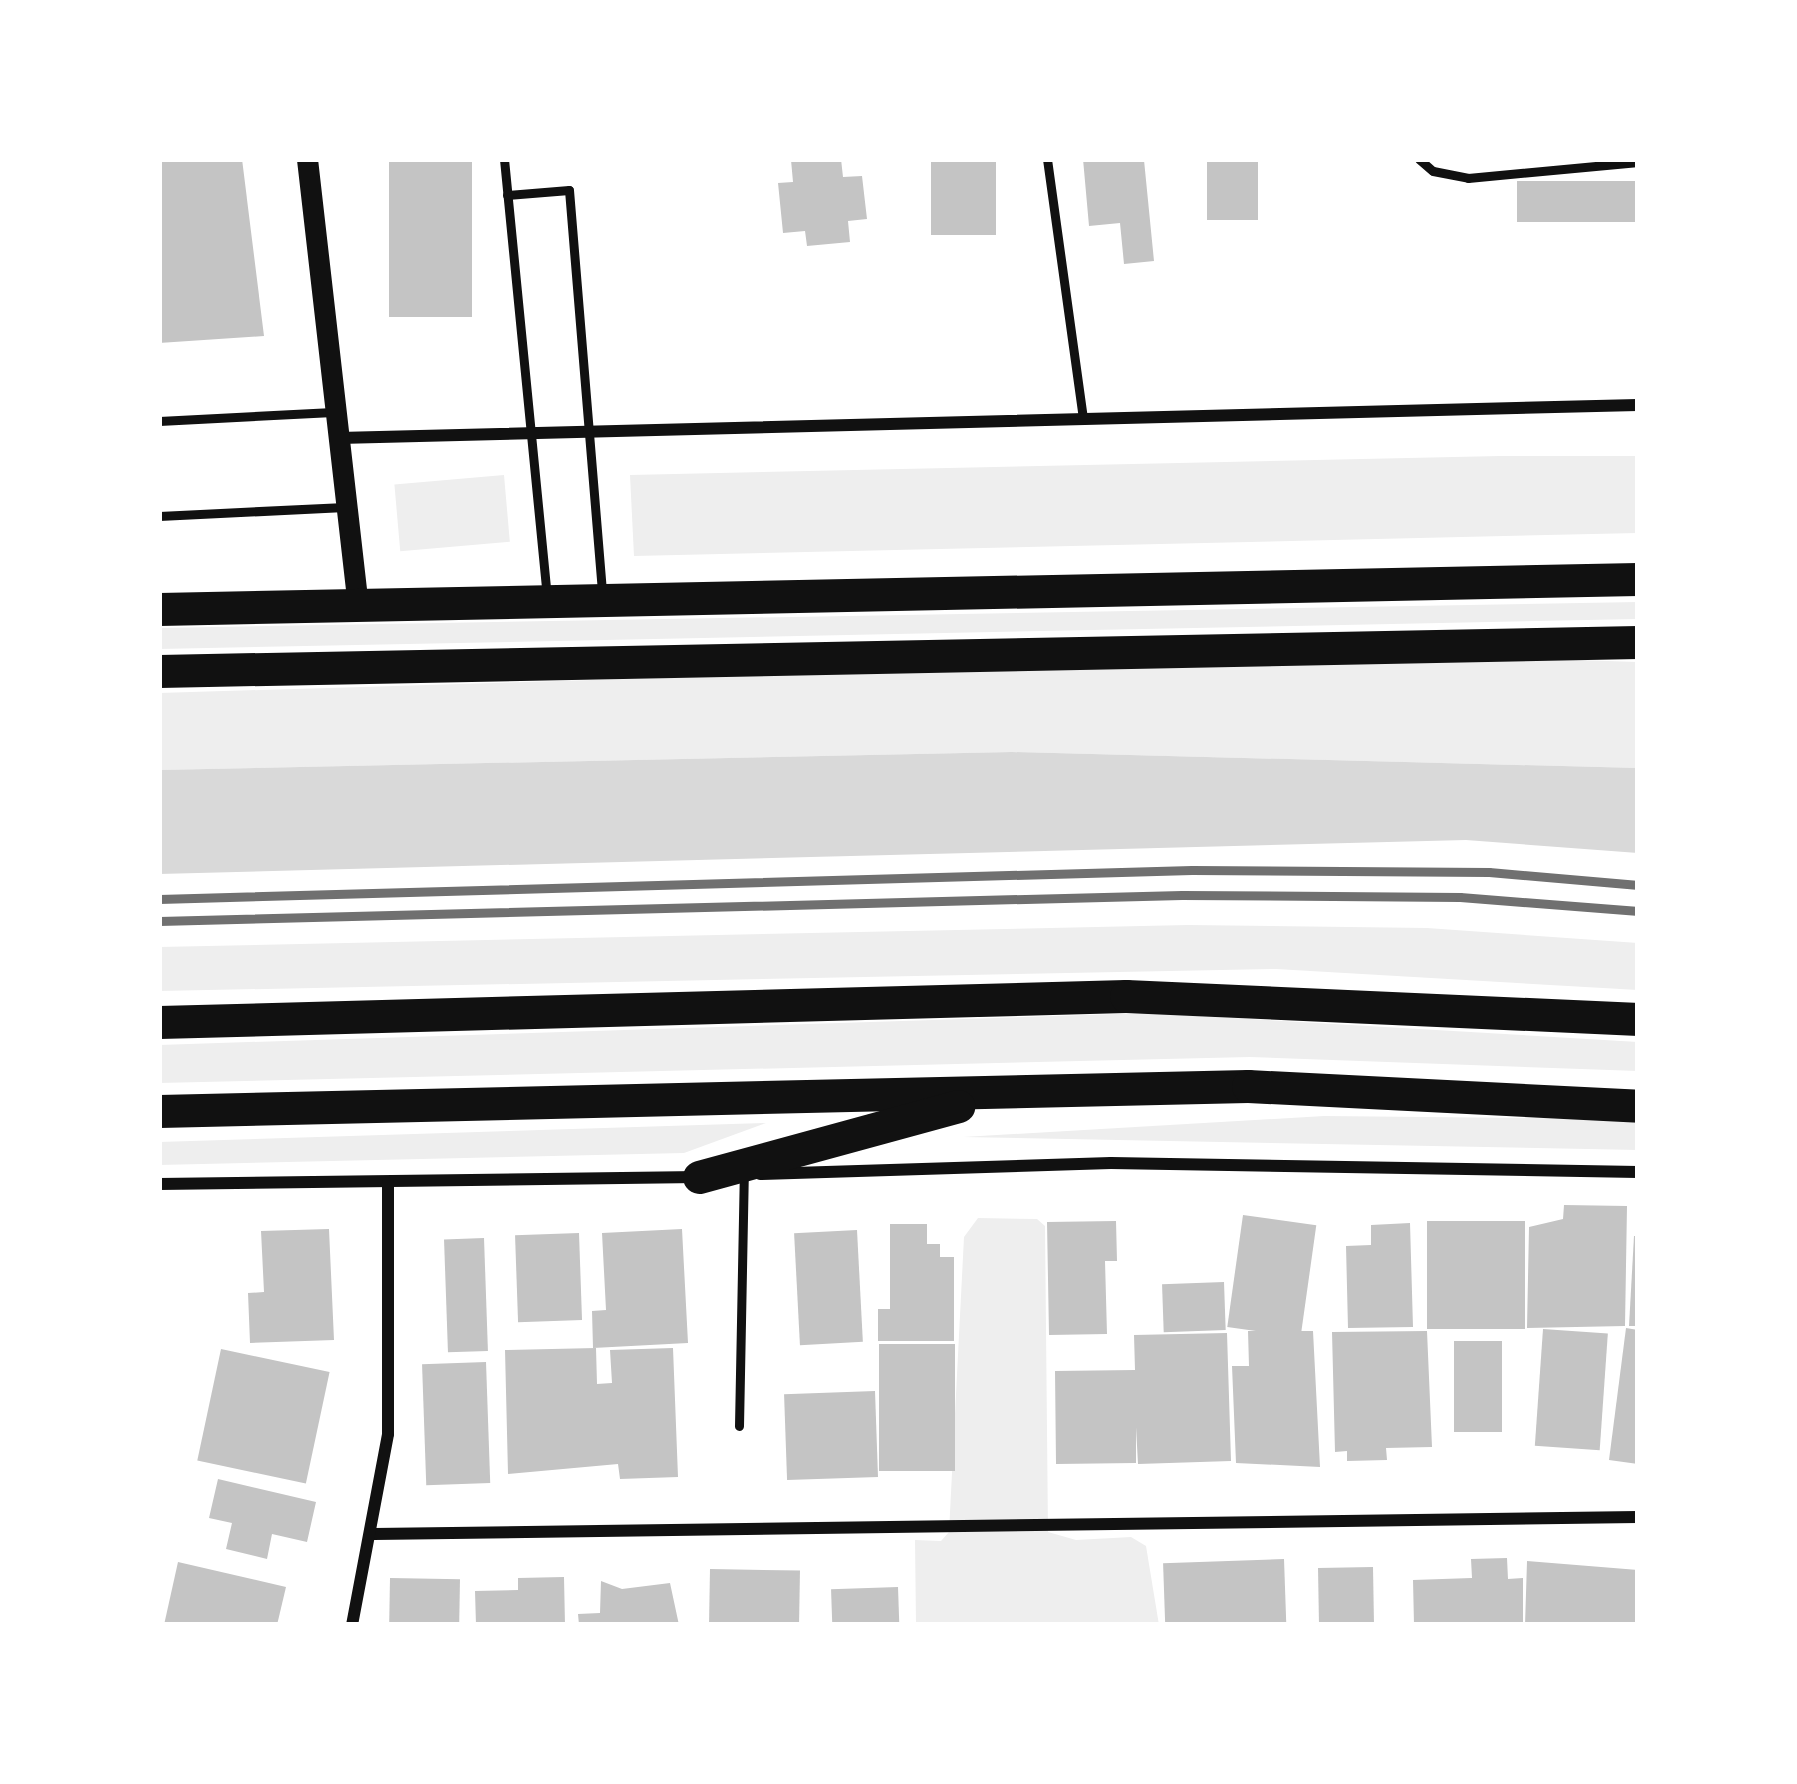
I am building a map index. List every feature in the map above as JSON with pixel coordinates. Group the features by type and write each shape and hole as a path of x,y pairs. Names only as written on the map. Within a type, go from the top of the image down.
{"highway":[{"path":"159,609 1638,579"},
{"path":"159,671 1638,642"},
{"path":"159,1022 1126,995 1638,1019"},
{"path":"159,1111 1357,1087 1638,1106"},
{"path":"699,1177 1012,1091"}],"street":[{"path":"307,159 358,604"},
{"path":"339,438 1638,405"},
{"path":"159,1184 699,1177 1111,1162 1638,1172"},
{"path":"352,1625 374,1534 388,1434 388,1183"},
{"path":"374,1534 1638,1517"}],"lane":[{"path":"503,159 548,601"},
{"path":"1047,159 1082,419"},
{"path":"1419,159 1433,171 1468,178 1638,161"},
{"path":"507,195 569,190 602,600"},
{"path":"159,421 336,412"},
{"path":"159,516 347,507"},
{"path":"739,1426 744,1175"}],"shaded area":[{"path":"1638,456 1638,533 634,556 630,475"},
{"path":"504,475 510,542 400,551 394,485"},
{"path":"1638,602 1638,619 159,649 159,628"},
{"path":"1428,655 1638,662 1638,768 1012,752 159,770 159,693"},
{"path":"1012,752 1638,768 1638,853 1466,840 159,874 159,770"},
{"path":"1188,925 1427,928 1638,943 1638,990 1276,969 159,991 159,947"},
{"path":"1148,1013 1638,1042 1638,1071 1250,1057 159,1083 159,1045"},
{"path":"1324,1116 1638,1120 1638,1150 963,1137"},
{"path":"766,1123 684,1153 159,1165 159,1142"},
{"path":"978,1218 1037,1219 1045,1226 1048,1532 1076,1540 1131,1537 1146,1546 1159,1625 916,1625 915,1540 941,1541 949,1532 964,1237"}],"building":[{"path":"159,159 242,159 264,336 159,343"},
{"path":"389,159 472,159 472,317 389,317"},
{"path":"841,159 843,177 862,176 867,219 848,221 850,242 807,246 805,231 783,233 778,183 793,182 791,160"},
{"path":"931,159 996,159 996,235 931,235"},
{"path":"1083,159 1144,160 1154,261 1124,264 1120,223 1089,226"},
{"path":"1207,159 1258,159 1258,220 1207,220"},
{"path":"1517,181 1638,181 1638,222 1517,222"},
{"path":"1564,1205 1627,1206 1625,1326 1527,1328 1529,1227 1563,1219"},
{"path":"1243,1215 1316,1225 1301,1337 1227,1327"},
{"path":"1116,1221 1117,1261 1105,1261 1107,1334 1049,1335 1047,1222"},
{"path":"1427,1221 1525,1221 1525,1329 1427,1329"},
{"path":"1410,1223 1413,1327 1348,1328 1346,1246 1371,1245 1371,1225"},
{"path":"890,1224 927,1224 927,1244 940,1244 940,1257 954,1257 954,1341 878,1341 878,1309 890,1309"},
{"path":"329,1229 334,1340 250,1343 248,1293 264,1292 261,1231"},
{"path":"682,1229 688,1343 593,1348 592,1311 606,1310 602,1233"},
{"path":"857,1230 863,1342 800,1345 794,1233"},
{"path":"579,1233 582,1320 518,1322 515,1235"},
{"path":"1634,1236 1638,1236 1638,1326 1629,1326"},
{"path":"484,1238 488,1351 448,1352 444,1239"},
{"path":"1224,1282 1226,1330 1164,1332 1162,1284"},
{"path":"1626,1328 1638,1330 1638,1464 1609,1460"},
{"path":"1543,1329 1608,1334 1600,1450 1535,1446"},
{"path":"1248,1331 1313,1331 1320,1467 1236,1463 1232,1366 1249,1366"},
{"path":"1427,1331 1432,1447 1386,1448 1387,1460 1347,1461 1347,1451 1335,1452 1332,1332"},
{"path":"1227,1333 1231,1461 1138,1464 1136,1427 1136,1463 1056,1464 1055,1371 1135,1370 1134,1335"},
{"path":"1454,1341 1502,1341 1502,1432 1454,1432"},
{"path":"879,1344 955,1344 955,1471 879,1471"},
{"path":"596,1348 597,1384 612,1383 610,1350 673,1348 678,1477 620,1479 618,1464 508,1474 505,1350"},
{"path":"221,1349 330,1372 306,1484 197,1461"},
{"path":"486,1362 490,1483 426,1485 422,1364"},
{"path":"875,1391 878,1477 787,1480 784,1394"},
{"path":"218,1479 316,1502 307,1542 272,1534 267,1559 226,1549 232,1523 209,1518"},
{"path":"1507,1558 1508,1579 1523,1578 1523,1625 1414,1625 1413,1580 1472,1578 1471,1559"},
{"path":"1284,1559 1286,1625 1165,1625 1163,1563"},
{"path":"1527,1561 1638,1570 1638,1625 1525,1625"},
{"path":"178,1562 286,1587 277,1625 164,1625"},
{"path":"1373,1567 1374,1625 1319,1625 1318,1568"},
{"path":"710,1569 800,1571 799,1625 709,1625"},
{"path":"564,1577 565,1625 476,1625 475,1591 518,1590 518,1578"},
{"path":"390,1578 460,1579 459,1625 389,1625"},
{"path":"601,1581 622,1589 670,1583 679,1625 579,1625 578,1614 600,1613"},
{"path":"898,1587 899,1625 832,1625 831,1589"}],"railway":[{"path":"159,899 1192,870 1489,872 1638,885"},
{"path":"159,921 1182,895 1460,897 1638,911"}]}
